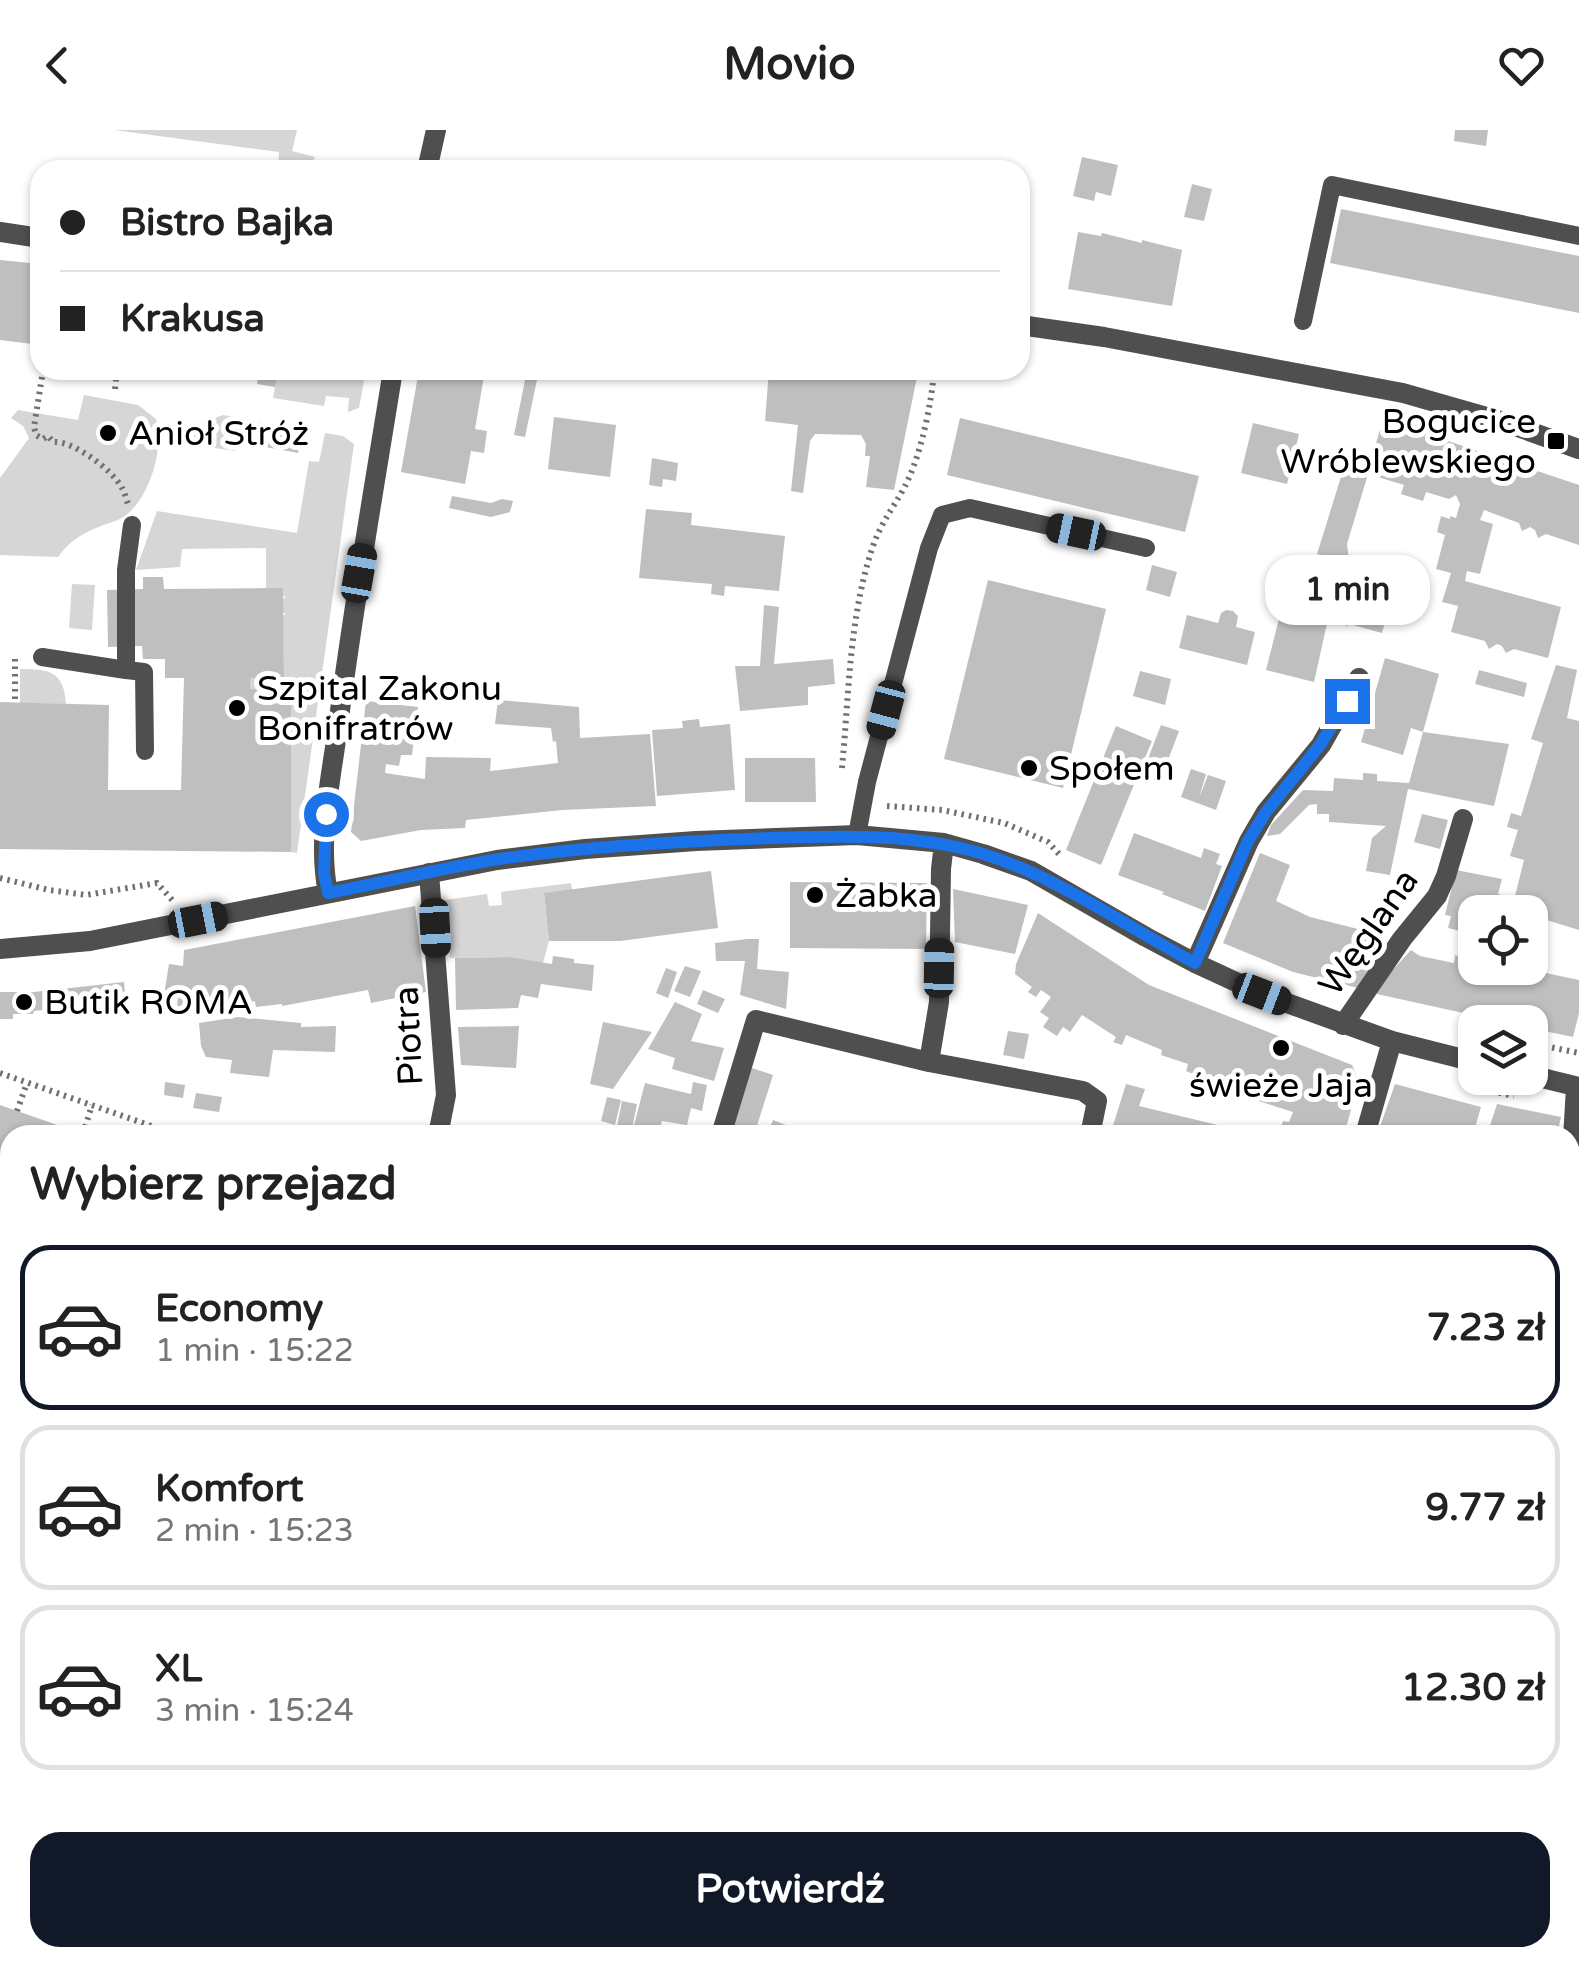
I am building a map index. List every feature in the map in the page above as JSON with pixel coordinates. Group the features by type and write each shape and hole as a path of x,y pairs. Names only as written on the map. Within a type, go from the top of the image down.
{"street":[{"path":"429,160 436,130"},
{"path":"0,232 30,236"},
{"path":"1030,327 1402,393 1579,450"},
{"path":"328,893 324,873 326,814 353,608 390,380"},
{"path":"1195,963 1248,841 1320,745 1359,678"},
{"name":"Węglana","path":"1343,1025 1437,896 1463,819"},
{"path":"0,949 90,941 496,860 696,841 857,835 944,844 1032,871 1195,963 1262,994 1392,1041 1458,1058"},
{"path":"930,1062 938,1002 944,844"},
{"name":"Piotra","path":"429,873 446,1095 440,1125"},
{"path":"724,1125 756,1020 930,1062 1083,1091 1097,1101 1092,1125"},
{"path":"1368,1125 1392,1041"},
{"path":"1548,1080 1578,1087 1575,1125"}],"lane":[{"path":"1303,321 1332,185 1579,236"},
{"path":"857,835 929,548 942,515 970,508 1146,548"},
{"path":"126,670 126,570 131,518"},
{"path":"42,657 144,672 144,750"}],"path":[{"path":"42,380 36,436 48,436 53,442 64,440 95,460 122,487 131,518"},
{"path":"115,388 116,380"},
{"path":"842,772 858,603 884,518 904,488 916,460 933,380"},
{"path":"15,669 15,703"},
{"path":"0,878 86,894 157,883 174,902"},
{"path":"1548,1046 1579,1053"},
{"path":"0,1073 136,1125"},
{"path":"18,1111 27,1083"},
{"path":"1509,1095 1522,1098"},
{"path":"86,1125 92,1106"}],"shaded area":[{"path":"114,130 297,130 292,151 315,157 279,160 279,152"},
{"path":"276,380 364,380 359,408 348,412 349,398 326,396 324,406 273,398"},
{"path":"84,395 138,405 156,419 158,444 147,486 123,517 80,536 58,557 0,555 0,478 29,438 23,426 11,418 18,410 78,420"},
{"path":"223,415 241,418 235,451 181,443 204,422"},
{"path":"325,433 343,436 354,444 297,853 291,852 291,690 250,689 250,678 284,677 286,597 266,589 266,548 182,549 180,567 136,570 157,511 297,533 309,461 319,462"},
{"path":"72,584 95,585 92,630 69,628"},
{"path":"20,669 53,674 62,685 66,704 20,703"},
{"path":"571,883 572,890 544,894 549,941 543,963 510,957 450,958 445,900 487,894 489,906 502,905 501,892"}],"building":[{"path":"1455,130 1488,130 1486,146 1454,141"},
{"path":"1082,157 1118,165 1111,196 1096,192 1094,201 1073,196"},
{"path":"1192,184 1212,189 1204,221 1184,217"},
{"path":"1341,209 1579,256 1579,313 1330,263"},
{"path":"1078,232 1101,236 1102,233 1182,250 1172,306 1068,289"},
{"path":"0,260 30,263 30,344 0,340"},
{"path":"258,380 276,380 275,387 257,384"},
{"path":"417,380 483,380 475,429 487,431 484,453 471,451 465,484 401,472"},
{"path":"525,380 537,380 525,437 514,435"},
{"path":"768,380 916,380 894,490 866,487 870,456 865,456 866,444 861,435 815,434 810,441 803,493 791,491 798,425 765,421"},
{"path":"554,417 616,425 610,477 548,469"},
{"path":"960,418 1199,476 1185,532 947,475"},
{"path":"1383,419 1579,485 1579,545 1546,534 1538,538 1530,527 1522,531 1519,523 1484,510 1480,520 1493,524 1480,574 1467,571 1465,581 1561,607 1548,658 1514,649 1506,653 1497,644 1489,649 1485,641 1451,632 1458,606 1442,602 1451,573 1436,569 1445,535 1437,532 1441,516 1456,518 1460,504 1456,495 1449,499 1426,492 1423,501 1401,494 1404,485 1368,474 1347,544 1349,560 1398,573 1382,633 1332,622 1349,562 1317,554 1345,464 1368,471"},
{"path":"259,422 303,429 298,453 255,445"},
{"path":"1253,423 1299,434 1287,484 1241,473"},
{"path":"652,458 678,463 676,481 663,479 662,487 649,485"},
{"path":"452,496 491,503 513,501 510,512 491,517 449,508"},
{"path":"646,509 692,513 691,525 785,536 779,591 725,586 724,596 711,594 712,584 639,578"},
{"path":"1152,565 1177,572 1170,597 1146,590"},
{"name":"Szpital Zakonu Bonifratrów","path":"143,577 163,577 164,589 283,588 284,678 250,678 250,689 291,690 291,852 0,849 0,702 109,705 108,790 181,790 184,678 165,678 165,659 143,659 142,646 108,647 107,590 143,589"},
{"path":"988,580 1106,609 1063,788 944,759"},
{"path":"1284,599 1330,610 1314,682 1266,670"},
{"path":"764,605 779,607 774,664 833,659 835,684 808,687 808,705 740,711 735,666 760,666"},
{"path":"1226,610 1238,616 1236,627 1255,632 1247,665 1179,648 1187,615 1218,623"},
{"path":"1385,658 1439,674 1423,732 1411,728 1403,755 1361,742"},
{"path":"1556,665 1577,670 1567,718 1579,721 1579,930 1548,920 1548,895 1515,895 1524,860 1510,856 1518,830 1507,827 1511,813 1521,816 1543,743 1531,739"},
{"path":"1479,670 1527,683 1524,697 1475,684"},
{"path":"1140,671 1171,679 1165,705 1133,696"},
{"path":"498,700 579,707 580,738 650,734 656,806 466,820 465,828 421,830 361,841 351,832 366,701 418,707 412,755 401,755 399,766 386,764 385,773 425,779 426,757 491,758 490,771 558,763 551,728 495,724"},
{"path":"699,719 700,727 730,724 735,790 657,796 652,730 683,728 682,721"},
{"path":"1161,725 1179,731 1162,776 1144,769"},
{"path":"1116,726 1152,741 1101,865 1066,850"},
{"path":"1423,732 1509,744 1494,806 1408,789 1390,875 1366,871 1372,838 1386,826 1329,822 1329,814 1317,814 1317,804 1309,805 1280,834 1267,836 1271,825 1303,790 1333,791 1334,778 1363,780 1363,773 1377,774 1377,781 1409,783"},
{"path":"745,758 815,758 816,802 745,802"},
{"path":"1191,769 1206,774 1199,798 1208,775 1226,781 1216,810 1181,797"},
{"path":"1422,814 1448,820 1440,849 1414,842"},
{"path":"1134,833 1201,858 1204,848 1220,854 1216,864 1222,866 1205,911 1118,875"},
{"path":"1260,853 1290,865 1276,901 1310,917 1378,934 1371,972 1358,988 1293,972 1223,943"},
{"path":"1456,870 1502,879 1498,894 1502,895 1458,895 1458,931 1448,928 1451,916 1445,915"},
{"path":"711,871 718,928 620,941 549,941 544,893"},
{"path":"790,882 927,883 926,949 790,948"},
{"path":"953,889 1028,905 1015,954 955,942"},
{"path":"415,906 426,992 371,1003 368,990 282,1006 256,1007 255,1001 240,1009 239,1004 176,1016 178,996 164,995 169,964 183,966 184,950"},
{"path":"1038,913 1149,985 1352,1065 1359,1081 1347,1125 1282,1125 1283,1121 1289,1122 1293,1112 1249,1098 1252,1089 1216,1076 1214,1082 1186,1071 1188,1064 1161,1055 1162,1050 1126,1035 1122,1045 1113,1042 1116,1037 1082,1015 1070,1032 1063,1027 1057,1036 1043,1027 1049,1018 1040,1012 1051,997 1041,990 1036,997 1028,992 1032,987 1015,974"},
{"path":"759,939 757,969 789,972 786,1009 740,995 745,961 716,961 715,943"},
{"path":"1411,950 1420,956 1454,963 1455,955 1458,985 1548,985 1548,973 1579,980 1579,1013 1573,1037 1548,1032 1548,1005 1458,1005 1458,1012 1377,994 1377,987"},
{"path":"553,956 594,965 592,991 541,984 538,998 521,995 518,1008 456,1010 455,958 510,957 552,964"},
{"path":"685,966 701,971 690,997 674,991"},
{"path":"666,968 677,972 668,998 656,993"},
{"path":"124,982 126,1002 34,1011 0,1019 0,992"},
{"path":"703,990 725,999 718,1013 697,1004"},
{"path":"675,1002 702,1014 691,1041 724,1048 714,1081 672,1069 675,1058 648,1049"},
{"path":"238,1017 301,1023 301,1027 336,1026 335,1052 273,1050 269,1077 230,1073 232,1060 206,1057 199,1023"},
{"path":"603,1022 652,1032 613,1089 590,1084"},
{"path":"519,1026 516,1068 461,1065 458,1027"},
{"path":"1008,1031 1029,1034 1024,1059 1003,1055"},
{"path":"743,1065 773,1075 757,1125 726,1125"},
{"path":"165,1082 185,1085 183,1098 164,1095"},
{"path":"693,1082 707,1085 702,1111 691,1108 687,1125 662,1121 661,1125 634,1125 645,1083 691,1094"},
{"path":"1126,1084 1145,1089 1139,1106 1218,1125 1113,1125"},
{"path":"1395,1084 1481,1107 1476,1125 1381,1125"},
{"path":"196,1093 222,1097 219,1112 193,1108"},
{"path":"607,1097 621,1100 615,1125 601,1121"},
{"path":"622,1101 637,1104 633,1125 617,1125"},
{"path":"1497,1104 1561,1117 1559,1125 1490,1125"},
{"path":"0,1105 57,1125 0,1125"}],"place":[{"name":"Anioł Stróż","path":"108,433"},
{"name":"Bogucice Wróblewskiego","path":"1556,441"},
{"name":"Szpital Zakonu Bonifratrów","path":"237,708"},
{"name":"Społem","path":"1029,768"},
{"name":"Żabka","path":"815,895"},
{"name":"Butik ROMA","path":"24,1002"},
{"name":"świeże Jaja","path":"1281,1048"}],"route":[{"path":"326,814 324,873 328,893 496,860 585,849 857,835 944,844 1032,871 1195,963 1248,841 1335,724 1347,701"}]}
